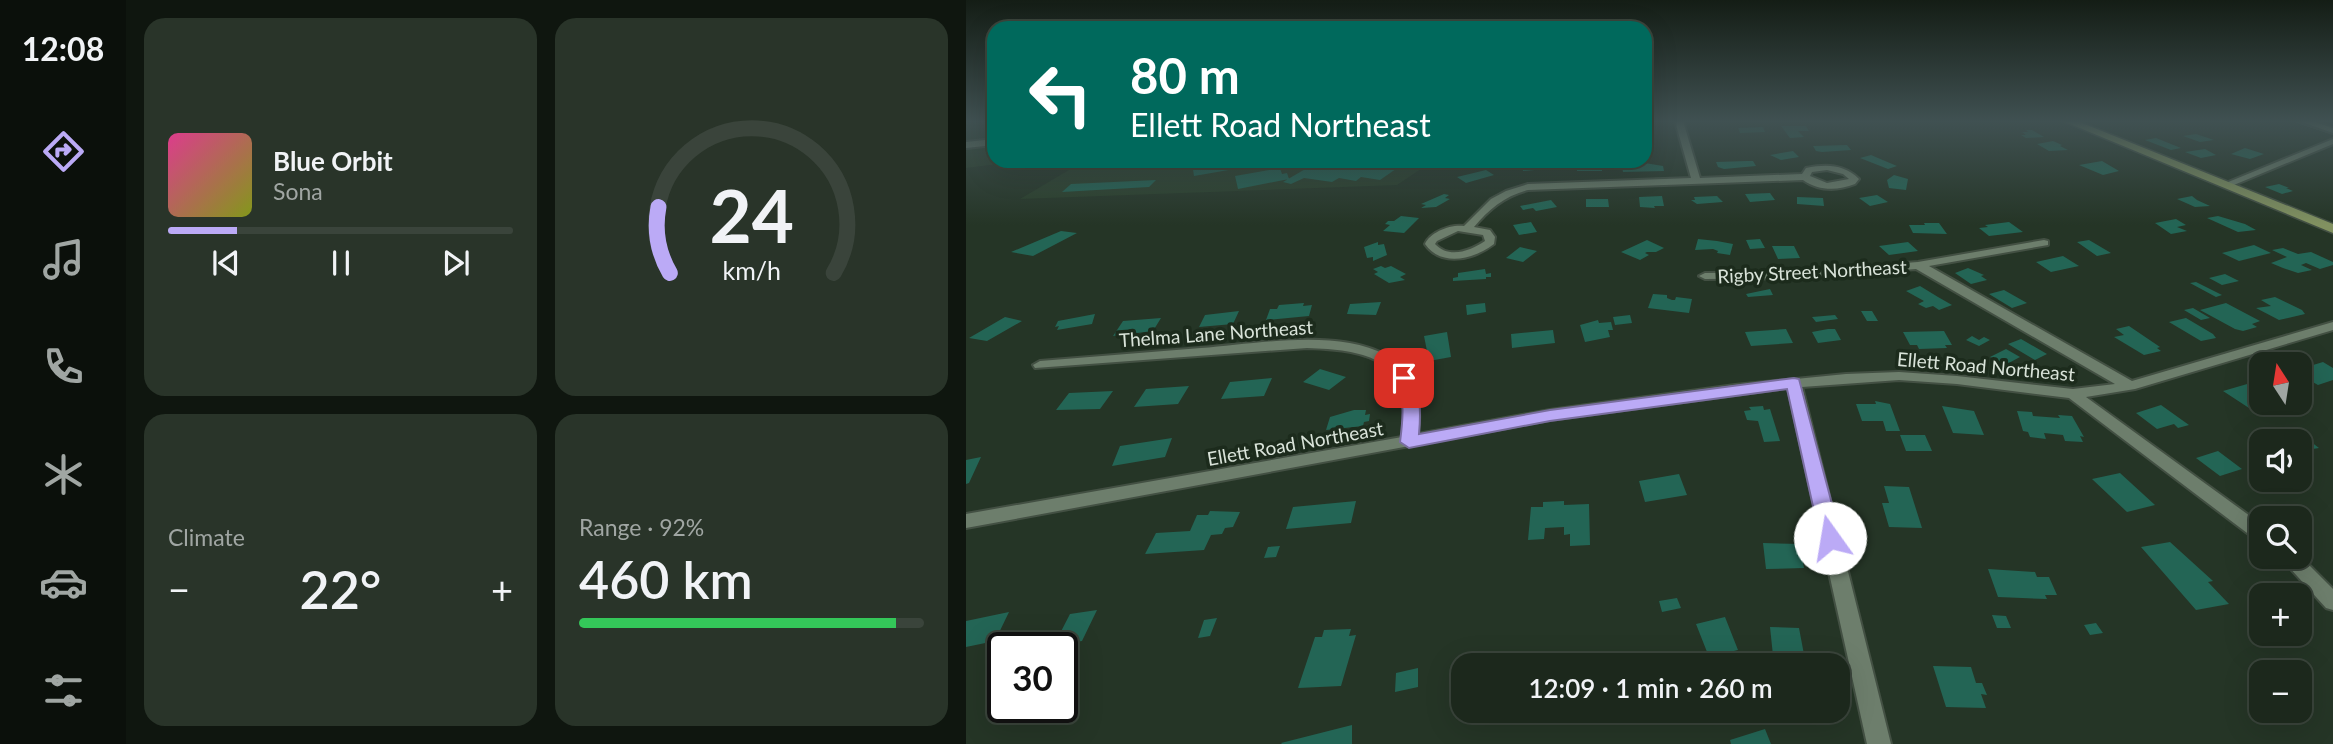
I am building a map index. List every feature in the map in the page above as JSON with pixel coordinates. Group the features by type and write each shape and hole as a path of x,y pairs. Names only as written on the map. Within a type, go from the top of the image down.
{"main road":[{"path":"2153,156 2333,229"}],"street":[{"path":"1689,156 1696,181"},
{"path":"2225,185 2297,156"},
{"path":"1468,228 1486,232 1490,242 1483,248 1462,254 1441,254 1432,249 1430,244 1438,234 1468,228 1495,198 1509,191 1528,187 1805,177"},
{"name":"Rigby Street Northeast","path":"1705,276 1791,275 1918,265 2044,243"},
{"name":"Rigby Street Northeast","path":"1918,265 2130,386"},
{"name":"Ellett Road Northeast","path":"966,521 1550,415 1794,383 1899,376 2073,394 2130,386 2333,326"},
{"name":"Thelma Lane Northeast","path":"1040,365 1307,344 1339,345 1366,351 1389,362 1404,378 1410,393 1412,411 1409,442"},
{"path":"1794,383 1879,744"},
{"path":"2073,394 2249,525"},
{"path":"2301,569 2333,602"}],"shaded area":[{"path":"966,156 987,156 987,165 966,168"},
{"path":"1072,168 1422,168 1397,185 1020,199"}],"building":[{"path":"1772,156 1799,157 1781,160"},
{"path":"1873,156 1897,166 1888,169 1860,158"},
{"path":"2238,156 2259,156 2250,159"},
{"path":"1753,161 1756,166 1724,169 1718,167 1716,162"},
{"path":"2102,161 2119,171 2103,175 2079,165"},
{"path":"1652,164 1663,166 1664,171 1623,172 1622,168 1652,168"},
{"path":"1193,168 1240,168 1194,176"},
{"path":"1280,168 1282,174 1287,173 1289,179 1238,189 1235,176"},
{"path":"1307,168 1397,168 1380,180 1361,177 1356,181 1339,178 1332,182 1304,178 1291,184 1283,182"},
{"path":"1522,168 1545,169 1523,171"},
{"path":"1577,168 1602,168 1602,171 1577,171"},
{"path":"1486,170 1494,175 1466,183 1457,177"},
{"path":"1894,175 1908,179 1906,190 1889,188 1887,180"},
{"path":"1156,180 1149,187 1062,192 1071,184"},
{"path":"2279,184 2293,191 2282,194 2265,187"},
{"path":"1770,193 1775,200 1750,202 1745,194"},
{"path":"1444,194 1449,195 1445,198 1450,199 1436,207 1421,208 1426,205 1421,204"},
{"path":"1877,195 1888,202 1870,206 1859,198"},
{"path":"1662,196 1664,206 1640,207 1639,197"},
{"path":"1717,196 1723,202 1697,204 1691,200 1695,200 1694,197"},
{"path":"2192,196 2210,206 2195,207 2177,199"},
{"path":"1797,197 1823,198 1824,206 1797,204"},
{"path":"1586,199 1608,199 1609,207 1586,207"},
{"path":"1551,200 1557,207 1536,211 1533,208 1523,210 1520,206"},
{"path":"1401,216 1419,218 1404,233 1383,231 1390,225 1385,224 1388,221 1394,221"},
{"path":"2218,216 2256,230 2238,232 2207,218"},
{"path":"2176,219 2186,225 2177,227 2187,231 2171,234 2155,223"},
{"path":"1531,222 1537,232 1519,235 1513,225"},
{"path":"2009,222 2023,232 1989,236 1979,228 1988,227 1985,225"},
{"path":"1924,223 1939,223 1947,234 1913,233 1909,225 1925,225"},
{"path":"1061,231 1077,233 1033,256 1011,252"},
{"path":"1698,239 1733,244 1730,255 1717,253 1718,251 1713,249 1695,250"},
{"path":"1760,239 1765,248 1750,249 1746,240"},
{"path":"1647,240 1664,248 1645,253 1649,255 1640,260 1621,252"},
{"path":"2089,240 2111,253 2097,256 2077,242"},
{"path":"1378,242 1378,245 1384,244 1387,255 1373,261 1373,257 1367,258 1364,247"},
{"path":"1908,242 1918,251 1889,255 1879,246"},
{"path":"2254,245 2271,253 2239,261 2222,253"},
{"path":"1772,246 1794,246 1800,258 1778,259"},
{"path":"1520,247 1537,251 1523,262 1506,258"},
{"path":"2283,248 2298,254 2311,252 2333,262 2333,265 2320,269 2306,263 2301,265 2312,270 2298,273 2271,263 2287,257 2272,250"},
{"path":"2063,256 2079,266 2051,272 2036,262"},
{"path":"1391,266 1406,274 1400,277 1405,280 1389,283 1374,274 1378,272 1373,269"},
{"path":"1968,268 1984,275 1981,276 1987,280 1971,284 1955,273"},
{"path":"1485,269 1486,274 1491,273 1491,277 1453,281 1453,278 1458,277 1458,273"},
{"path":"2225,274 2239,281 2222,285 2209,278"},
{"path":"2196,282 2222,295 2216,297 2190,283"},
{"path":"1920,286 1952,305 1939,310 1933,306 1926,308 1918,304 1924,301 1906,291"},
{"path":"1770,289 1773,295 1748,297 1746,294"},
{"path":"2004,290 2027,303 2012,308 1989,294"},
{"path":"1653,294 1667,295 1667,298 1672,300 1676,297 1692,299 1689,313 1648,308"},
{"path":"2275,297 2305,314 2279,320 2256,308 2271,306 2261,300"},
{"path":"1381,302 1376,315 1347,314 1350,304"},
{"path":"1304,303 1303,306 1312,305 1309,316 1266,320 1270,309 1277,309 1279,305"},
{"path":"1485,303 1486,312 1467,315 1466,305"},
{"path":"2226,303 2260,321 2252,324 2257,327 2243,331 2235,329 2200,310"},
{"path":"2193,308 2210,318 2201,320 2184,310"},
{"path":"1239,311 1233,324 1199,327 1205,315"},
{"path":"1861,311 1872,311 1878,321 1867,321"},
{"path":"1095,314 1092,324 1057,330 1059,326 1055,327 1058,321"},
{"path":"1630,315 1632,323 1615,325 1613,317"},
{"path":"1835,315 1838,319 1816,322 1812,317"},
{"path":"1005,317 1022,321 987,341 969,338"},
{"path":"1161,318 1153,331 1113,336 1123,321"},
{"path":"2186,318 2216,338 2201,341 2169,322"},
{"path":"1598,320 1599,323 1611,322 1613,330 1608,330 1610,337 1585,342 1580,325"},
{"path":"2129,326 2160,347 2157,348 2161,351 2144,355 2114,337 2124,335 2116,329"},
{"path":"1786,329 1793,343 1751,346 1745,332"},
{"path":"1835,329 1841,340 1818,343 1812,332"},
{"path":"1553,330 1555,343 1512,348 1511,334"},
{"path":"1944,331 1952,345 1945,345 1947,348 1919,349 1917,345 1910,345 1903,332"},
{"path":"1447,332 1451,357 1429,361 1424,336"},
{"path":"1972,336 1979,340 1984,337 1990,340 1979,346 1966,340"},
{"path":"2021,339 2047,354 2035,360 2008,344"},
{"path":"2006,349 2020,357 2005,365 1990,357"},
{"path":"2323,362 2333,368 2333,380 2318,385 2312,382 2312,365"},
{"path":"1320,369 1346,377 1329,390 1303,382"},
{"path":"1272,378 1264,396 1221,399 1230,382"},
{"path":"2249,383 2249,408 2223,391"},
{"path":"1189,386 1178,404 1134,407 1146,389"},
{"path":"1113,391 1100,409 1056,410 1069,393"},
{"path":"1875,401 1890,404 1900,431 1886,431 1883,421 1862,421 1856,404 1876,404"},
{"path":"2161,405 2189,425 2178,428 2174,424 2157,429 2136,413"},
{"path":"1763,406 1764,410 1770,409 1780,441 1764,442 1758,421 1747,420 1744,411 1751,410 1749,407"},
{"path":"1942,406 1974,411 1984,435 1953,433"},
{"path":"1354,410 1366,410 1365,415 1370,414 1369,421 1364,422 1363,426 1326,430 1330,417"},
{"path":"2017,411 2032,412 2033,416 2072,416 2084,437 2080,436 2083,442 2065,441 2063,435 2044,433 2046,439 2030,437 2028,432 2023,431"},
{"path":"1900,435 1925,435 1932,451 1906,451"},
{"path":"1172,438 1165,457 1112,466 1120,446"},
{"path":"2218,451 2242,469 2220,476 2196,458"},
{"path":"981,457 969,483 966,484 966,460"},
{"path":"2120,473 2155,505 2127,512 2092,479"},
{"path":"1679,474 1687,495 1645,502 1639,481"},
{"path":"1884,486 1909,487 1922,528 1889,527 1882,503 1889,503"},
{"path":"1356,501 1351,523 1286,529 1293,507"},
{"path":"1564,501 1564,505 1589,504 1590,545 1570,546 1570,534 1564,535 1564,527 1545,528 1544,539 1528,540 1531,507 1543,507 1543,502"},
{"path":"1210,511 1240,512 1233,527 1225,528 1222,534 1211,535 1204,550 1145,554 1156,533 1190,531 1197,515 1208,515"},
{"path":"2170,542 2213,581 2208,582 2229,604 2196,610 2141,547"},
{"path":"1763,543 1800,544 1804,568 1766,569"},
{"path":"1280,546 1276,557 1264,558 1268,547"},
{"path":"1988,569 2035,572 2037,577 2049,577 2057,595 2045,595 2047,599 1998,597"},
{"path":"1677,598 1681,608 1662,612 1659,601"},
{"path":"1097,610 1082,641 1078,642 1078,632 1061,632 1070,614"},
{"path":"1009,612 999,632 987,632 987,643 966,647 966,621"},
{"path":"1992,615 2006,616 2011,628 1997,628"},
{"path":"1725,617 1738,650 1707,653 1696,624"},
{"path":"1217,618 1210,636 1198,638 1204,620"},
{"path":"2096,623 2103,633 2090,635 2084,625"},
{"path":"1770,627 1799,628 1804,653 1773,653"},
{"path":"1351,629 1349,636 1356,635 1341,686 1298,688 1315,637 1322,637 1324,630"},
{"path":"1933,666 1971,667 1976,683 1982,683 1987,695 1981,694 1986,708 1946,707"},
{"path":"1418,668 1418,687 1395,692 1396,673"},
{"path":"1352,725 1352,744 1281,743"},
{"path":"1765,729 1771,744 1731,744 1730,740"}],"route":[{"path":"1404,378 1410,393 1412,411 1409,442 1550,415 1794,383 1830,538"}]}
